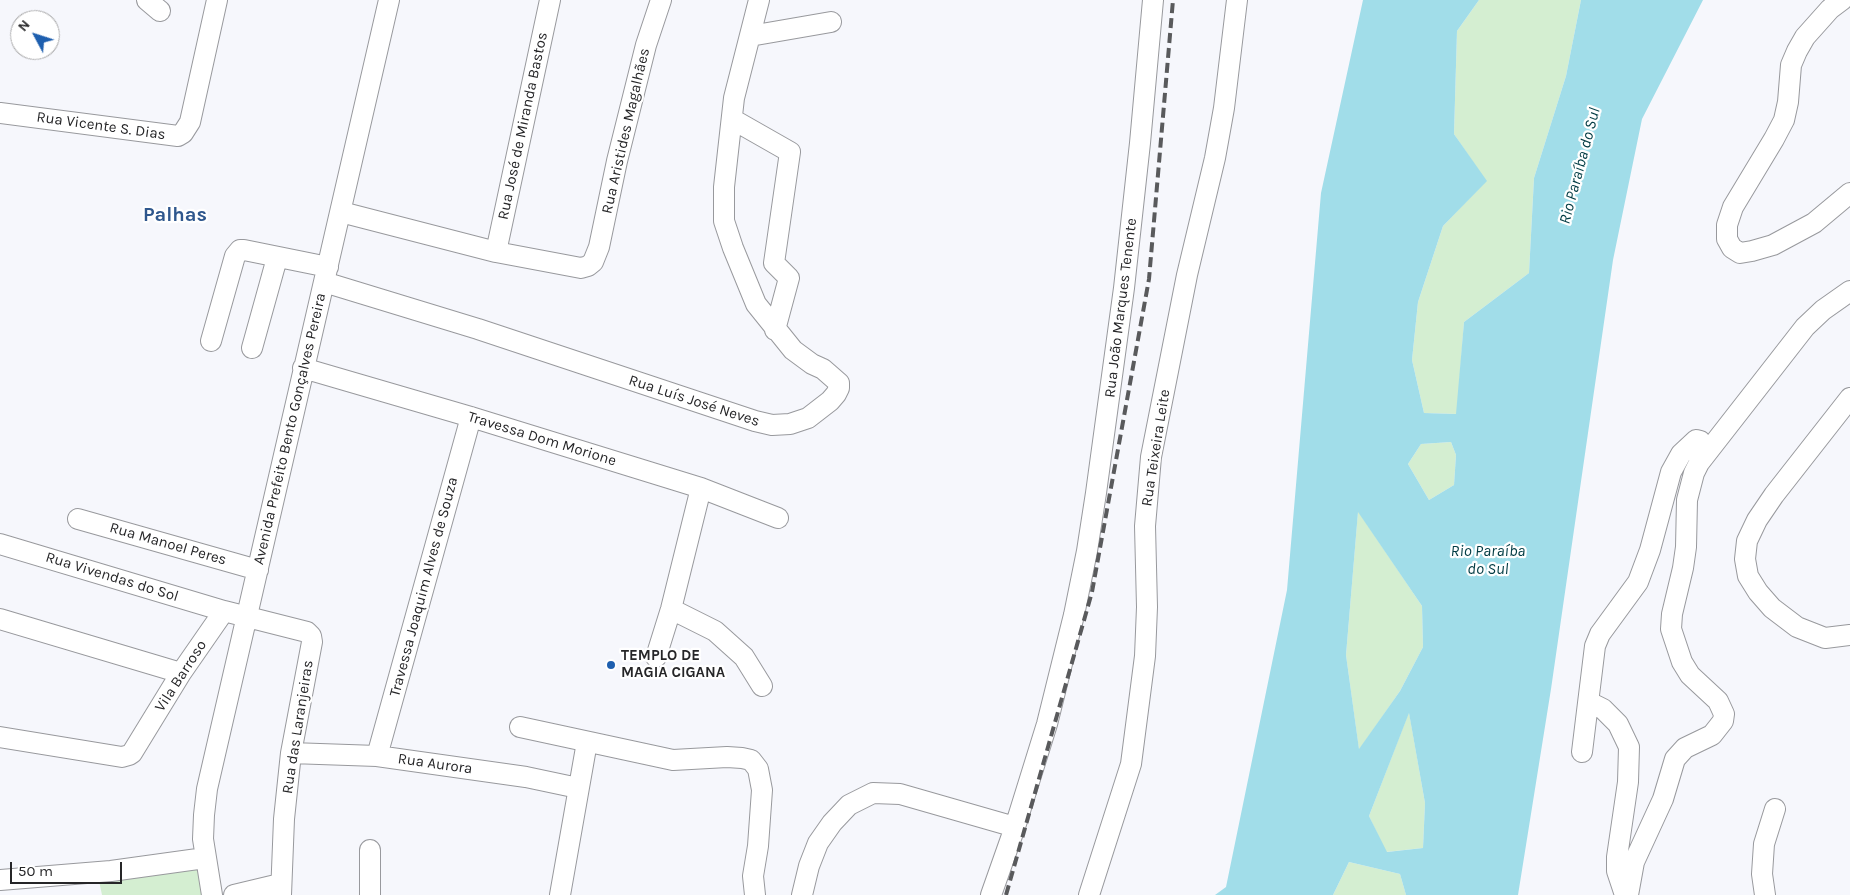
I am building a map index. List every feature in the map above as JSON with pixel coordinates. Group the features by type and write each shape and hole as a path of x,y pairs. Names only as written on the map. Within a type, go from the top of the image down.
{"street":[{"name":"Rua Vicente S. Dias","path":"0,112 173,136 183,133 190,122 217,0"},
{"name":"Avenida Prefeito Bento Gonçalves Pereira","path":"212,895 205,858 204,816 207,789 389,0"},
{"name":"Rua José de Miranda Bastos","path":"496,252 550,0"},
{"name":"Rua Aristides Magalhães","path":"496,252 581,268 593,262 599,247 617,161 646,45 661,0"},
{"name":"Rua Luís José Neves","path":"326,275 478,329 721,411 772,426 790,424 808,418 830,401 839,388 839,383 823,369 812,364 793,350 756,304 724,221 724,187 736,89 759,0"},
{"name":"Rua João Marques Tenente","path":"991,895 1015,827 1047,724 1074,615 1096,493 1124,288 1153,0"},
{"name":"Rua Teixeira Leite","path":"1089,895 1130,764 1145,656 1147,607 1145,526 1151,457 1188,275 1215,158 1224,108 1237,0"},
{"path":"1842,0 1830,9 1804,37 1797,51 1791,66 1788,102 1784,120 1733,207 1727,225 1727,239 1732,248 1740,253 1773,245 1794,235 1833,209 1850,193"},
{"path":"750,36 831,22"},
{"path":"732,119 790,152 774,263 789,278 775,330"},
{"path":"341,212 496,252"},
{"path":"212,341 237,253 244,250 277,258 326,275"},
{"path":"252,348 277,258"},
{"path":"1626,895 1634,862 1663,799 1675,759 1685,748 1712,735 1723,722 1724,714 1718,701 1690,674 1682,662 1675,645 1672,629 1672,614 1679,590 1685,554 1687,500 1690,484 1699,463 1780,357 1822,310 1850,290"},
{"name":"Travessa Dom Morione","path":"303,368 471,417 701,488 778,518"},
{"path":"1850,398 1774,495 1757,520 1747,541 1745,559 1748,576 1758,592 1772,608 1797,627 1825,638 1850,635"},
{"name":"Travessa Joaquim Alves de Souza","path":"377,756 471,417"},
{"path":"1582,752 1597,640 1638,582 1650,550 1671,472 1681,454 1696,440 1700,441 1701,445 1699,463"},
{"path":"656,657 671,609 701,488"},
{"name":"Rua Manoel Peres","path":"78,519 258,570"},
{"name":"Rua Vivendas do Sol","path":"0,544 224,611"},
{"path":"671,609 715,631 744,657 762,686"},
{"path":"224,611 248,617"},
{"name":"Vila Barroso","path":"0,738 122,757 132,753 181,673 224,611"},
{"name":"Rua das Laranjeiras","path":"234,895 281,890 284,819 291,753 312,642 311,636 303,630 248,617"},
{"path":"0,619 181,673"},
{"path":"1589,702 1603,709 1618,724 1628,747 1628,782 1617,857 1617,871 1626,895"},
{"path":"520,726 673,760 727,756 751,760 758,770 762,790 758,846 753,876 755,895"},
{"path":"560,895 587,742"},
{"name":"Rua Aurora","path":"291,753 377,756 526,777 578,788"},
{"path":"802,895 809,866 818,844 832,823 849,805 873,793 900,794 1015,827"},
{"path":"1765,895 1762,874 1764,844 1775,810"},
{"path":"370,850 370,895"},
{"path":"0,880 111,871 205,858"}],"green space":[{"path":"1479,0 1581,0 1566,76 1534,178 1529,273 1464,322 1457,414 1424,413 1412,360 1418,302 1443,226 1486,181 1454,134 1457,31"},
{"path":"1451,442 1456,455 1454,485 1429,500 1408,464 1421,444"},
{"path":"1358,511 1422,606 1423,647 1400,691 1359,750 1346,655"},
{"path":"1409,712 1425,803 1423,848 1386,852 1369,816"},
{"path":"1349,862 1400,874 1406,895 1333,895"},
{"path":"209,866 214,895 102,895 98,876"}],"water":[{"name":"Rio Paraíba do Sul","path":"1363,0 1479,0 1457,31 1454,134 1487,181 1443,226 1418,302 1412,360 1424,413 1456,414 1464,322 1529,273 1534,178 1566,76 1581,0 1703,0 1642,119 1613,260 1551,689 1518,895 1406,895 1400,874 1349,862 1333,895 1215,895 1226,887 1287,590 1321,193","holes":["1451,442 1456,455 1454,485 1429,500 1408,464 1421,444","1358,512 1422,606 1423,647 1400,691 1359,749 1346,655","1409,713 1425,803 1423,848 1387,852 1369,816"]}],"railway":[{"path":"1006,895 1092,592 1149,279 1173,0"}],"place":[{"name":"TEMPLO DE MAGIA CIGANA","path":"611,665"}],"district":[{"name":"Palhas","path":"175,215"}]}
